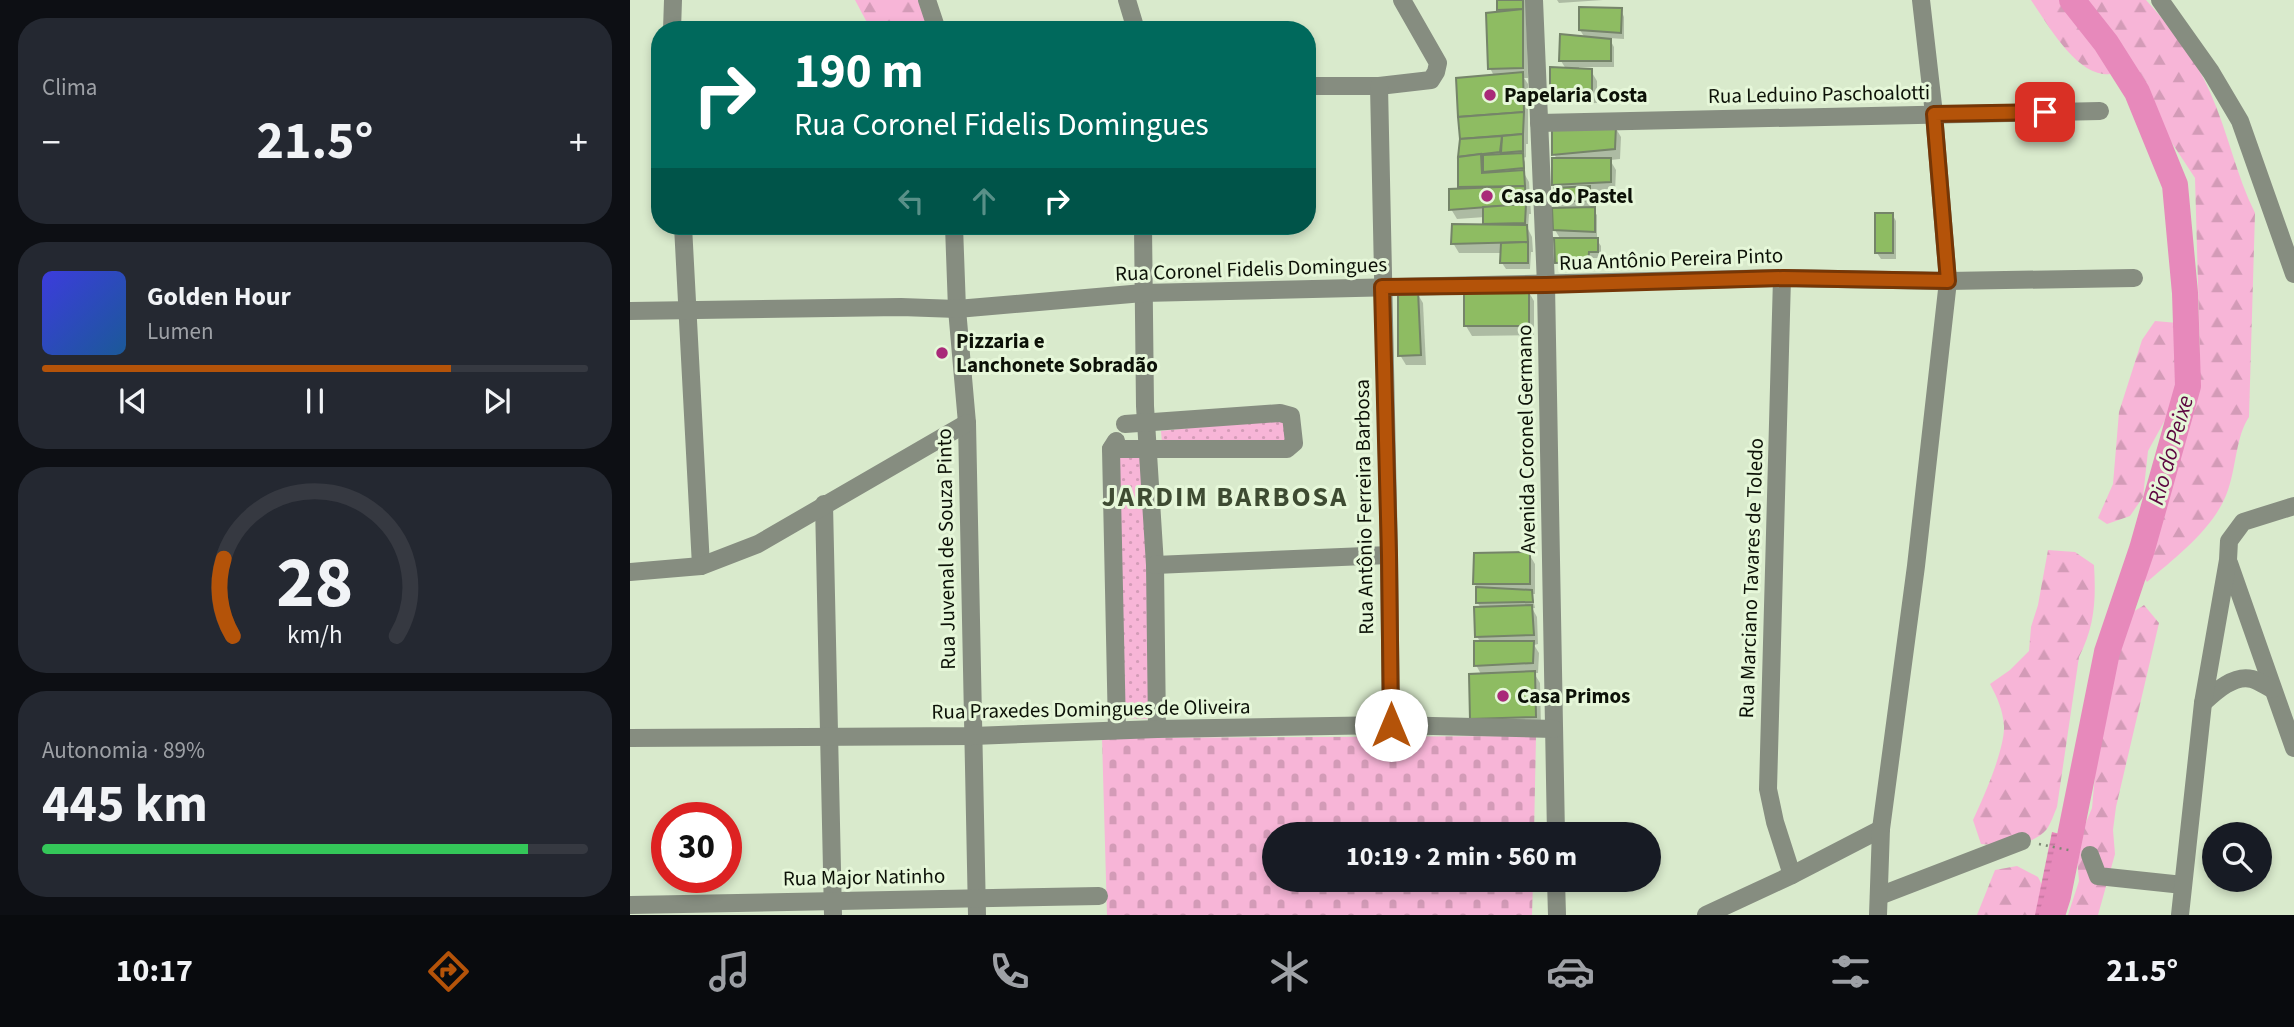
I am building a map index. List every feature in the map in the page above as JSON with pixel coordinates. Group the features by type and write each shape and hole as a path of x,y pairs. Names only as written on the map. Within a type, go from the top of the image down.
{"street":[{"path":"673,0 673,21"},
{"path":"927,0 934,21"},
{"path":"1128,0 1134,21"},
{"path":"1316,86 1379,86 1431,80 1438,63 1402,0"},
{"name":"Avenida Coronel Germano","path":"1534,0 1546,285 1556,822"},
{"path":"1878,915 1881,829 1916,566 1948,281 1921,0"},
{"path":"2160,0 2211,72 2240,121 2294,274"},
{"name":"Rua Antônio Ferreira Barbosa","path":"1379,86 1391,725"},
{"name":"Rua Leduino Paschoalotti","path":"1539,123 2100,111"},
{"path":"684,235 701,566"},
{"name":"Rua Juvenal de Souza Pinto","path":"954,235 957,309 967,423 976,907"},
{"path":"1143,235 1147,415 1155,565 1157,729"},
{"name":"Rua Antônio Pereira Pinto","path":"1546,285 1783,278 1948,281 2134,278"},
{"name":"Rua Marciano Tavares de Toledo","path":"1783,278 1768,789 1775,822 1792,875"},
{"name":"Rua Coronel Fidelis Domingues","path":"630,311 901,307 957,309 1143,293 1546,285"},
{"path":"1111,449 1287,449 1294,443 1291,416 1280,413 1147,415 1125,424 1111,449 1117,730"},
{"path":"630,572 701,566 758,544 967,423"},
{"path":"824,504 833,907"},
{"path":"2179,915 2203,703 2228,560 2228,541 2243,522 2294,506"},
{"path":"1155,565 1389,555"},
{"path":"2228,560 2294,748"},
{"path":"2203,703 2222,687 2237,680 2250,678 2272,690"},
{"name":"Rua Praxedes Domingues de Oliveira","path":"630,738 973,736 1117,730 1391,725 1554,729"},
{"path":"1706,915 1881,829"},
{"path":"1879,896 2022,841"},
{"path":"2090,855 2098,876 2183,885"},
{"path":"1556,892 1557,915"},
{"name":"Rua Major Natinho","path":"630,905 652,910 976,907 1099,896"}],"path":[{"path":"2022,841 2090,855"}],"green space":[{"path":"855,0 920,0 927,21 866,21"},
{"path":"2031,0 2146,0 2182,43 2204,79 2255,213 2249,417 2241,433 2231,481 2222,504 2205,529 2147,582 2133,562 2199,379 2195,178 2126,73 2103,74 2081,64 2062,44"},
{"path":"2155,321 2178,323 2191,343 2189,366 2182,389 2148,451 2143,497 2130,516 2107,524 2098,518 2113,484 2119,412 2142,340"},
{"path":"1265,420 1286,421 1286,440 1162,443 1161,431"},
{"path":"1119,457 1144,457 1150,719 1122,718"},
{"path":"2048,550 2075,552 2094,565 2095,577 2093,612 2079,657 2057,807 2047,829 2033,840 2007,845 1981,844 1973,820 1997,760 2004,726 1999,704 1990,684 2010,670 2029,651 2031,627"},
{"path":"2144,605 2159,623 2116,807 2113,830 2115,854 2098,915 2068,915 2079,881 2077,857 2082,832 2092,808 2107,654 2112,637 2121,622"},
{"path":"1536,736 1534,822 1262,822 1262,892 1533,892 1532,915 1107,915 1102,738"},
{"path":"2017,866 2038,877 2049,899 2042,915 1977,915 1995,870"}],"shaded area":[{"path":"2052,832 2080,839 2065,915 2035,915"}],"building":[{"path":"1497,0 1523,0 1523,9 1497,10"},
{"path":"1579,7 1622,8 1621,33 1579,30"},
{"path":"1523,9 1523,68 1488,69 1486,13"},
{"path":"1560,34 1611,39 1611,61 1559,61"},
{"path":"1550,67 1592,69 1592,94 1550,94"},
{"name":"Papelaria Costa","path":"1523,72 1524,112 1458,117 1456,78"},
{"path":"1524,112 1523,134 1460,139 1458,117"},
{"path":"1616,125 1615,149 1552,155 1552,127"},
{"path":"1523,134 1523,151 1501,153 1502,136"},
{"path":"1502,136 1500,152 1458,157 1460,139"},
{"path":"1523,153 1524,168 1483,172 1483,155"},
{"path":"1481,154 1482,173 1524,170 1525,186 1458,187 1458,157"},
{"path":"1552,158 1611,158 1611,182 1552,185"},
{"name":"Casa do Pastel","path":"1525,186 1526,204 1449,210 1449,189"},
{"path":"1590,186 1590,200 1554,202 1554,188"},
{"path":"1526,204 1525,223 1483,224 1483,207"},
{"path":"1595,207 1595,232 1553,230 1552,208"},
{"path":"1875,213 1893,213 1893,253 1875,253"},
{"path":"1452,224 1527,225 1528,242 1451,244"},
{"path":"1554,238 1598,238 1598,252 1589,252 1588,262 1555,263"},
{"path":"1528,242 1528,263 1500,263 1501,243"},
{"path":"1529,289 1529,326 1464,326 1464,290"},
{"path":"1418,291 1421,355 1398,356 1398,292"},
{"path":"1530,552 1530,584 1473,584 1474,553"},
{"path":"1476,587 1532,590 1533,602 1476,603"},
{"path":"1532,605 1534,635 1475,637 1474,607"},
{"path":"1474,641 1534,641 1533,663 1474,666"},
{"name":"Casa Primos","path":"1535,671 1536,717 1470,719 1469,674"}],"waterway":[{"name":"Rio do Peixe","path":"2052,915 2107,652 2142,549 2188,386 2185,293 2175,185 2137,92 2106,43 2072,0"}],"place":[{"name":"Papelaria Costa","path":"1490,95"},
{"name":"Casa do Pastel","path":"1487,196"},
{"name":"Pizzaria e Lanchonete Sobradão","path":"942,353"},
{"name":"Casa Primos","path":"1503,696"}],"district":[{"name":"JARDIM BARBOSA","path":"1225,496"}],"route":[{"path":"1391,725 1382,287 1783,278 1948,281 1934,114 2045,112"}]}
